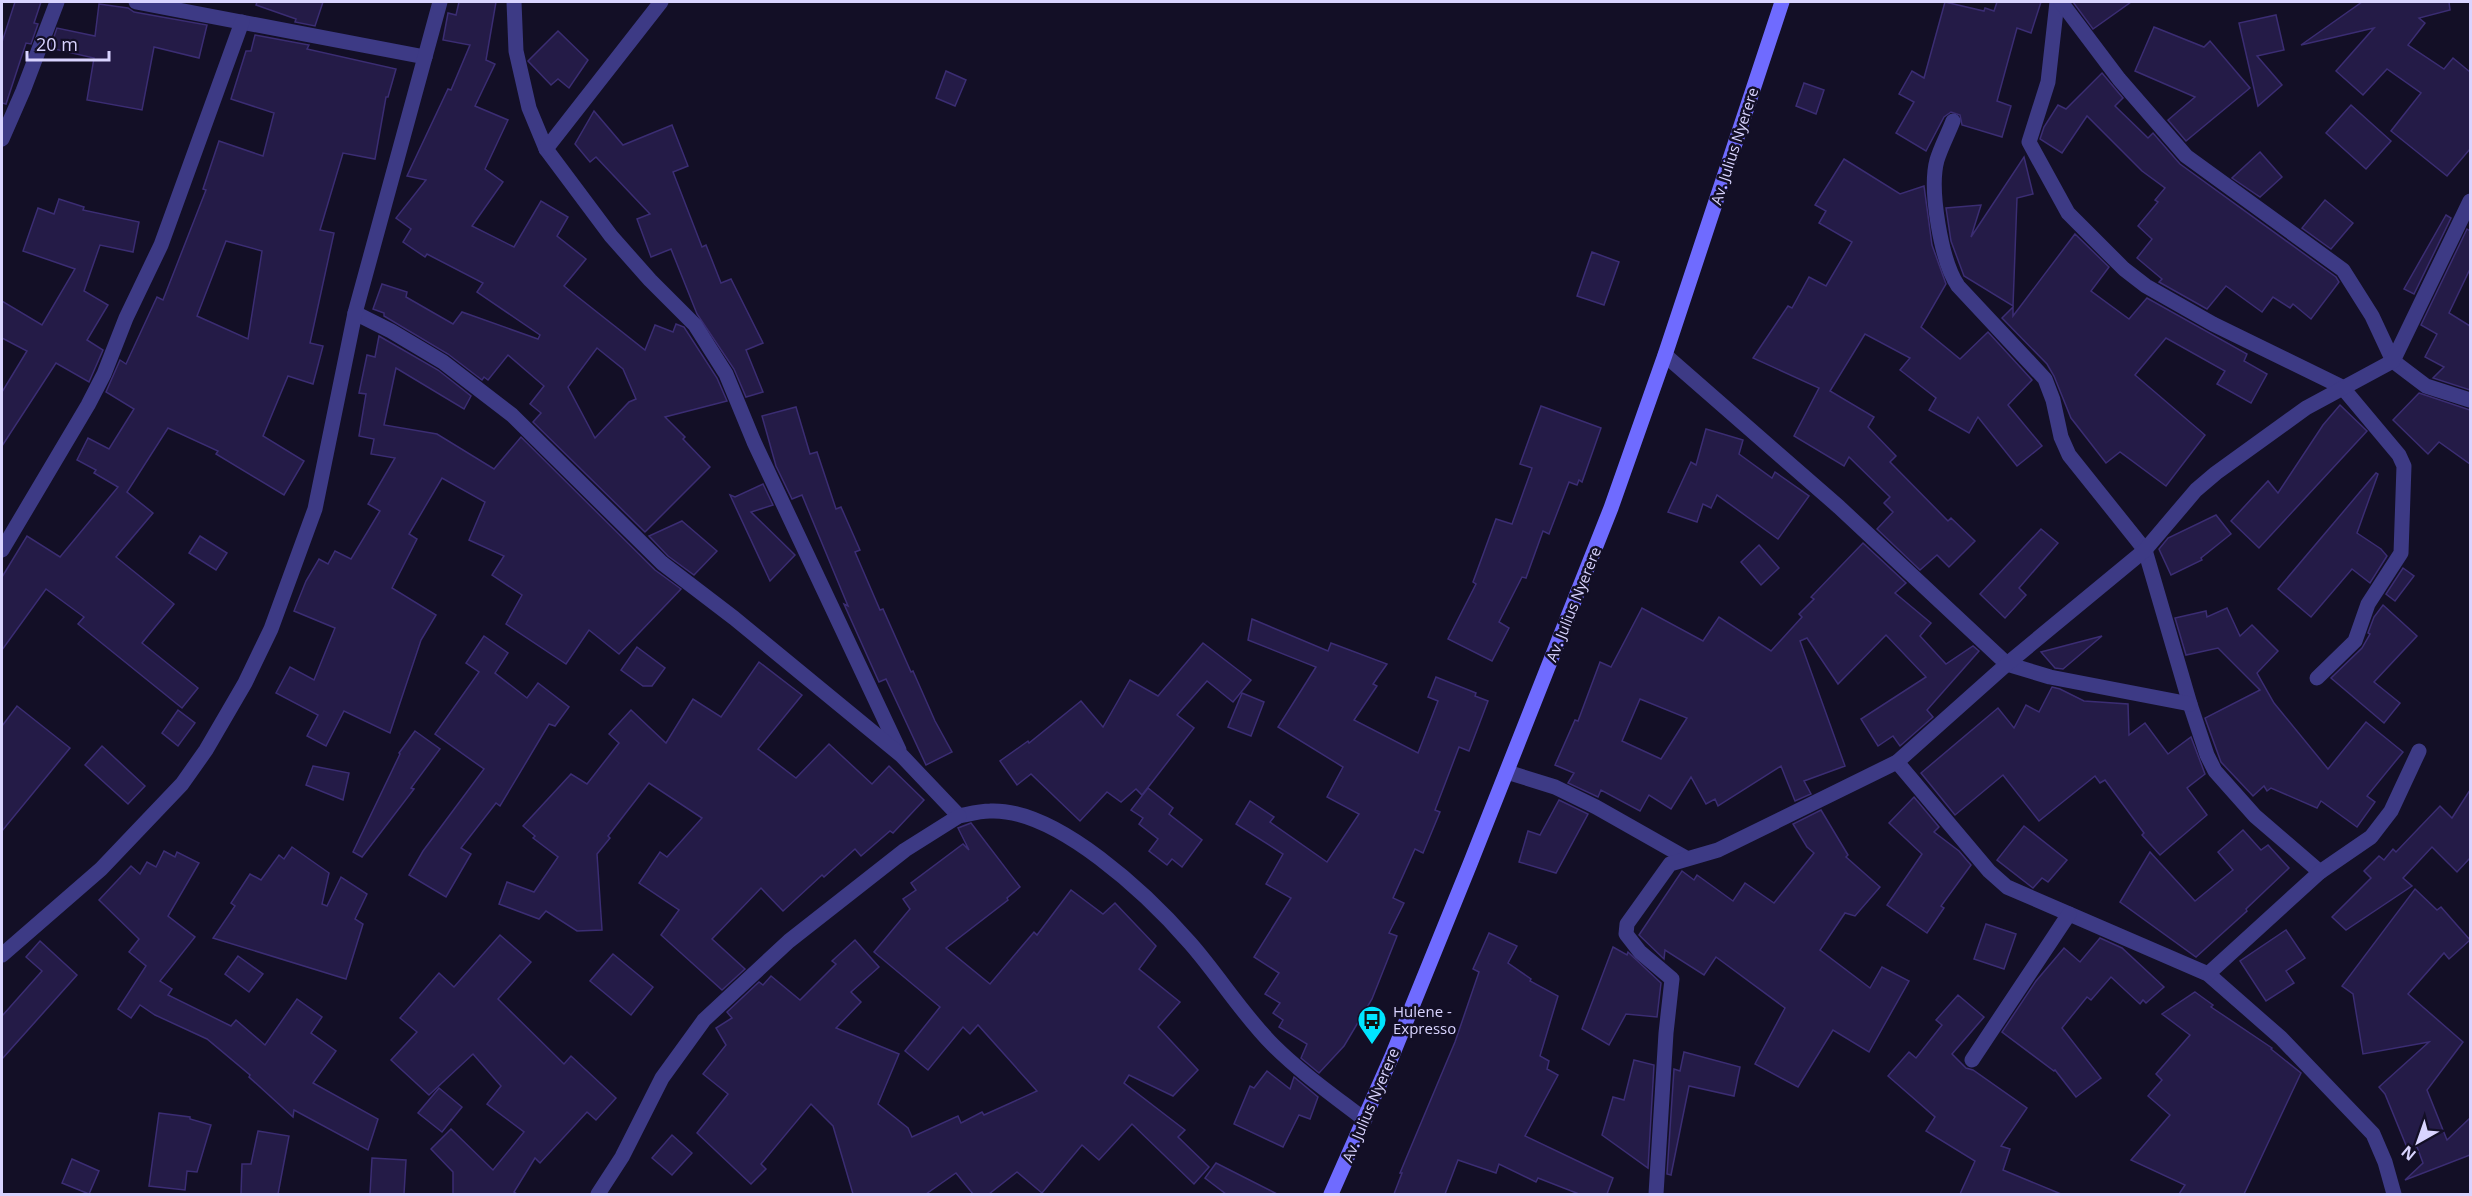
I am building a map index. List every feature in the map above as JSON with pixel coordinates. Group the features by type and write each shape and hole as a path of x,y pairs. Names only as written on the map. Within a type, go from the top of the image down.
{"main road":[{"name":"Av. Julius Nyerere","path":"1331,1194 1392,1056 1611,508 1665,355 1782,2"}],"street":[{"path":"2,139 57,2"},
{"path":"136,2 425,57"},
{"path":"2,955 101,869 182,784 206,750 245,683 286,591 315,509 355,313 440,2"},
{"path":"514,2 516,51 529,108 546,149 611,236 650,280 695,325 726,374 754,442 902,756"},
{"path":"546,149 661,2"},
{"path":"2059,2 2119,79 2186,156 2343,270 2372,316 2393,362 2426,386 2470,400"},
{"path":"2059,2 2048,82 2029,142 2068,213 2124,269 2146,286 2213,324 2342,387 2399,455 2404,466 2402,545 2397,561 2368,604 2355,641 2317,678"},
{"path":"2,550 104,374 126,318 161,245 242,22"},
{"path":"1953,121 1937,159 1934,181 1944,260 1950,274 1958,286 2045,379 2054,400 2061,437 2069,454 2145,550 2190,704 2207,755 2215,771 2254,816 2320,872"},
{"path":"1656,1194 1666,1033 1672,979 1631,944 1626,934 1627,924 1662,873 1670,864 1718,850 1897,762 2007,664 2145,550 2196,490 2216,473 2306,408 2393,362 2470,201"},
{"path":"355,313 443,362 512,415 662,563 734,618 902,756 959,816"},
{"path":"1665,355 1839,507 2007,664 2050,677 2190,704"},
{"path":"2208,974 2320,872 2370,837 2391,811 2419,751"},
{"path":"1897,762 1989,871 2007,887 2208,974 2281,1038 2373,1134 2385,1162 2394,1194"},
{"path":"1507,772 1565,792 1686,858"},
{"path":"598,1194 622,1157 662,1078 704,1020 789,941 905,850 959,816 992,811 1027,816 1058,830 1111,867 1155,906 1190,944 1228,993 1274,1045 1322,1088 1365,1120"},
{"path":"1972,1059 2068,914"}],"building":[{"path":"15,2 41,2 34,23 38,24 31,44 26,43 6,104 2,103 2,42"},
{"path":"257,2 323,2 315,26 295,22 296,19 256,5"},
{"path":"459,2 496,2 486,60 495,64 475,106 508,120 485,169 503,182 472,226 514,247 541,201 568,217 557,236 586,259 564,286 645,350 655,325 673,332 676,324 684,327 717,378 727,401 665,417 710,467 645,532 533,422 541,413 530,404 544,386 508,355 488,380 484,377 482,380 448,354 384,316 384,313 373,309 382,284 407,292 406,297 453,324 462,312 538,339 540,335 477,292 483,283 427,254 425,257 403,242 411,229 396,218 426,180 407,176 448,89 451,90 470,45 443,40 448,13 456,15","holes":["597,348 623,369 636,399 629,402 595,438 568,387"]},
{"path":"1945,2 1984,11 1985,8 1994,11 1997,2 2041,2 2031,33 2017,28 1997,101 2011,106 2002,137 1962,125 1960,115 1951,112 1944,117 1926,151 1896,133 1914,102 1899,94 1912,71 1924,78"},
{"path":"2073,2 2131,2 2093,29"},
{"path":"2362,2 2449,2 2450,10 2419,18 2425,23 2408,45 2444,69 2453,58 2470,72 2470,149 2447,176 2391,131 2421,93 2387,69 2363,95 2336,71 2374,28 2301,45"},
{"path":"99,4 207,25 199,58 154,47 142,110 87,100 94,58 50,48 57,28 95,36"},
{"path":"2276,15 2284,50 2257,56 2282,85 2258,106 2239,23"},
{"path":"2154,27 2204,47 2210,41 2250,88 2186,141 2168,120 2195,97 2135,71"},
{"path":"558,31 588,60 569,88 558,79 551,85 528,61"},
{"path":"255,35 309,45 307,49 396,69 388,97 386,97 375,159 343,153 320,230 334,233 310,343 323,346 313,384 288,376 263,436 304,461 284,495 216,454 218,451 168,428 127,492 153,513 116,557 174,604 142,643 198,688 182,708 78,624 84,617 46,589 2,650 2,577 27,536 60,557 118,487 94,473 96,470 77,460 88,438 109,449 134,409 106,392 120,360 126,364 157,297 163,300 206,190 203,189 219,141 263,156 274,113 231,99 246,51 251,51","holes":["226,241 262,251 248,339 197,316"]},
{"path":"946,71 966,80 955,106 936,98"},
{"path":"2102,73 2123,98 2115,106 2148,138 2153,133 2180,164 2336,277 2339,282 2311,319 2293,304 2290,308 2273,297 2262,312 2226,286 2207,309 2159,282 2162,279 2137,258 2152,239 2138,226 2158,202 2155,200 2165,188 2142,171 2087,116 2062,153 2040,139 2044,127 2058,105 2066,109"},
{"path":"1804,83 1824,90 1816,114 1796,106"},
{"path":"2351,105 2391,141 2366,169 2326,133"},
{"path":"594,111 623,145 672,125 688,166 673,172 702,247 706,245 721,283 731,279 763,343 746,350 763,392 746,397 734,369 697,314 671,249 651,257 637,219 650,214 596,157 590,162 575,144"},
{"path":"2260,152 2282,177 2260,197 2232,178"},
{"path":"2024,157 2033,194 2017,198 2013,306 1964,276 1951,241 1946,208 1981,205 1971,237"},
{"path":"1844,159 1900,194 1924,186 1932,245 1946,284 1921,327 1960,359 1988,332 2032,380 2008,405 2042,446 2017,466 1978,417 1969,433 1929,410 1936,398 1900,370 1910,358 1865,334 1830,391 1874,417 1868,427 1896,456 1890,462 1948,521 1951,518 1975,541 1949,567 1937,555 1920,570 1877,529 1893,512 1884,503 1890,497 1849,457 1844,466 1794,436 1819,388 1753,358 1788,306 1792,308 1809,277 1826,286 1852,242 1819,223 1826,211 1815,205"},
{"path":"59,199 84,207 83,210 139,222 133,252 100,245 84,291 108,305 87,340 103,350 89,382 56,363 2,446 2,392 27,351 2,338 2,301 42,325 75,269 23,251 38,208 54,214"},
{"path":"2325,200 2353,223 2331,249 2302,228"},
{"path":"2446,215 2451,218 2414,294 2404,289"},
{"path":"2467,229 2470,231 2470,269 2449,313 2470,326 2470,390 2433,378 2444,367 2425,357 2437,334 2421,325"},
{"path":"2075,234 2109,267 2091,291 2129,319 2147,298 2247,354 2244,361 2267,374 2251,403 2217,384 2225,371 2166,338 2135,375 2205,435 2166,486 2120,452 2106,463 2071,418 2047,364 2002,318 2013,307 2013,316"},
{"path":"1592,252 1619,262 1604,305 1577,296"},
{"path":"379,336 438,370 471,396 464,409 396,368 384,425 437,434 494,469 521,437 655,570 681,589 619,654 589,630 566,664 506,624 522,595 492,575 504,556 469,540 485,502 442,478 409,534 417,539 392,588 436,615 421,640 390,733 344,711 326,746 307,736 318,715 276,693 290,667 314,680 335,628 294,611 306,581 319,559 328,564 335,551 351,559 380,511 368,504 395,458 371,454 374,439 359,436 366,394 359,393 367,355 375,357"},
{"path":"2419,393 2470,410 2470,464 2439,442 2428,454 2393,420"},
{"path":"2340,405 2367,431 2259,548 2231,521 2268,481 2278,493 2323,425"},
{"path":"1541,406 1601,428 1582,482 1579,480 1577,485 1569,482 1549,534 1543,531 1526,578 1522,577 1499,622 1509,628 1492,661 1448,639 1476,584 1473,582 1496,519 1512,524 1532,468 1520,464"},
{"path":"796,407 810,454 817,452 836,509 841,507 860,550 855,552 880,610 883,609 911,672 913,671 935,721 952,752 926,765 886,679 879,682 844,604 848,606 802,495 792,499 776,466 762,416"},
{"path":"1706,429 1743,440 1739,454 1772,478 1775,472 1809,496 1778,539 1717,495 1711,508 1703,504 1697,522 1668,512 1691,462 1696,465"},
{"path":"2376,473 2378,474 2357,533 2381,549 2387,556 2370,583 2352,569 2311,617 2278,589"},
{"path":"763,484 773,505 751,512 795,555 770,581 730,495 735,497"},
{"path":"2216,515 2231,534 2201,558 2202,560 2171,575 2159,549 2168,538"},
{"path":"682,521 717,551 694,575 668,556 649,536"},
{"path":"2041,529 2058,543 2019,588 2026,595 2005,618 1980,594"},
{"path":"200,536 227,553 216,570 189,553"},
{"path":"1863,543 1906,583 1895,593 1931,623 1920,636 1946,664 1973,646 1979,651 1927,710 1933,717 1900,746 1893,736 1878,746 1861,719 1926,677 1886,635 1838,684 1807,638 1800,641 1845,766 1804,781 1811,794 1795,801 1781,766 1718,806 1715,799 1706,804 1691,777 1671,809 1649,795 1640,811 1601,790 1598,797 1568,783 1574,773 1555,765 1575,720 1578,721 1600,662 1611,667 1642,608 1703,641 1719,617 1771,651 1802,617 1799,614 1814,599 1811,597","holes":["1640,699 1687,718 1661,759 1622,741"]},
{"path":"1759,545 1779,568 1761,585 1741,562"},
{"path":"2403,568 2414,576 2395,601 2386,594"},
{"path":"2383,605 2417,636 2374,682 2400,703 2384,723 2331,678 2362,648 2370,634 2368,633 2374,617"},
{"path":"2227,608 2240,636 2252,625 2278,651 2257,673 2274,703 2328,769 2366,722 2403,752 2367,796 2375,802 2357,827 2321,801 2317,808 2271,788 2267,791 2264,786 2253,796 2221,762 2205,718 2260,690 2218,648 2186,655 2175,618 2206,611 2207,617"},
{"path":"1252,619 1328,651 1331,643 1387,664 1373,684 1377,686 1354,720 1418,753 1438,701 1428,697 1436,677 1476,693 1475,696 1488,701 1469,751 1459,747 1435,810 1440,812 1423,853 1415,849 1393,898 1404,903 1389,933 1397,936 1372,999 1344,1046 1319,1073 1301,1058 1307,1044 1279,1027 1283,1020 1273,1013 1280,1003 1265,994 1279,973 1254,957 1291,898 1266,884 1283,854 1236,824 1250,801 1274,817 1270,822 1327,862 1359,814 1327,797 1343,767 1278,727 1316,667 1248,640"},
{"path":"484,636 508,653 495,673 527,698 538,683 569,707 555,726 549,724 500,806 496,803 461,848 471,854 446,897 409,875 423,851 484,769 435,734 479,672 466,663"},
{"path":"2102,636 2063,669 2055,668 2041,652"},
{"path":"1203,643 1251,680 1233,702 1207,681 1177,715 1194,728 1142,795 1136,789 1121,802 1107,792 1080,821 1031,774 1017,785 1000,761 1028,741 1029,743 1081,701 1103,727 1130,680 1158,696"},
{"path":"637,647 665,668 652,686 643,686 621,670"},
{"path":"759,662 802,695 758,749 796,778 829,744 872,784 889,766 924,800 893,833 890,831 861,856 855,849 824,877 822,875 783,911 761,888 712,939 745,969 722,990 661,935 679,910 639,883 660,852 667,857 702,818 649,783 597,854 602,930 577,931 546,911 539,919 499,904 507,882 534,892 558,857 533,838 535,836 523,826 571,774 587,784 619,743 609,734 631,710 666,743 693,699 721,717"},
{"path":"2052,687 2084,701 2128,704 2129,735 2145,723 2168,754 2191,737 2205,774 2187,788 2207,815 2160,855 2142,835 2144,833 2105,780 2100,783 2095,776 2039,821 2003,775 1955,815 1921,773 1998,708 2014,728 2026,705 2039,712"},
{"path":"1242,693 1264,702 1251,736 1228,727"},
{"path":"17,706 70,748 2,831 2,726"},
{"path":"178,710 195,723 178,746 162,733"},
{"path":"415,731 440,749 411,788 414,789 362,857 353,852 399,753"},
{"path":"102,746 145,786 128,804 85,765"},
{"path":"313,766 349,773 343,800 306,785"},
{"path":"1148,788 1173,808 1169,814 1202,840 1182,867 1172,859 1167,865 1149,851 1158,839 1139,824 1143,818 1131,810"},
{"path":"2470,790 2470,858 2457,872 2432,847 2403,878 2412,886 2346,930 2332,917 2371,878 2364,871 2379,856 2384,860 2393,849 2396,852 2440,806 2452,818"},
{"path":"1914,797 1939,827 1934,832 1959,851 1971,865 1941,906 1944,908 1927,933 1887,905 1922,854 1889,823"},
{"path":"1559,800 1588,814 1556,873 1519,862 1528,831 1540,835"},
{"path":"1821,810 1848,855 1846,857 1880,887 1855,916 1845,913 1820,950 1870,988 1882,967 1909,981 1869,1052 1833,1030 1798,1087 1755,1064 1785,1008 1716,957 1704,975 1665,950 1664,959 1639,935 1682,871 1694,880 1697,875 1733,901 1745,883 1774,903 1814,853 1807,847 1793,824"},
{"path":"971,823 1020,887 1007,898 1008,900 946,948 990,984 1034,932 1037,935 1071,890 1103,914 1115,903 1156,946 1139,969 1180,1002 1158,1027 1198,1070 1173,1096 1129,1075 1124,1083 1185,1130 1178,1137 1209,1167 1194,1184 1132,1124 1099,1160 1082,1145 1042,1193 1017,1172 989,1194 973,1194 956,1173 926,1194 853,1194 833,1126 811,1104 761,1164 766,1169 751,1184 697,1133 728,1094 703,1074 726,1045 716,1028 732,1018 727,1012 759,982 763,985 771,976 800,1000 836,964 832,961 855,940 879,967 851,992 861,1002 836,1028 899,1054 878,1104 908,1128 912,1137 958,1116 961,1123 982,1112 984,1115 1037,1091 978,1025 970,1034 963,1027 928,1070 905,1051 940,1007 874,952 910,909 903,899 916,890 911,883 963,844 969,850 958,828"},
{"path":"2024,826 2067,860 2048,882 2042,878 2033,888 1997,860"},
{"path":"2243,830 2261,850 2268,845 2289,868 2246,909 2247,911 2196,957 2120,902 2150,852 2195,901 2233,870 2218,852"},
{"path":"292,847 329,873 322,904 327,906 341,877 367,894 355,919 363,924 346,979 213,938 235,906 231,903 250,874 261,880 279,855 284,859"},
{"path":"164,851 175,857 177,852 199,863 168,916 195,937 160,981 172,989 168,995 231,1026 236,1020 265,1045 297,999 322,1017 311,1033 336,1051 313,1083 378,1119 368,1150 294,1110 293,1117 249,1077 250,1075 207,1039 155,1015 140,1005 131,1018 118,1009 146,966 129,952 139,939 99,900 131,866 140,874 147,862 156,867"},
{"path":"2415,889 2437,910 2441,907 2470,940 2449,959 2444,953 2408,994 2463,1042 2427,1090 2447,1140 2470,1118 2470,1155 2405,1180 2423,1163 2417,1147 2408,1150 2385,1094 2379,1087 2429,1042 2363,1054 2353,994 2342,986"},
{"path":"1986,924 2016,934 2004,969 1974,959"},
{"path":"2286,930 2305,958 2286,971 2294,983 2266,1001 2240,961"},
{"path":"1489,933 1517,946 1508,963 1531,979 1530,981 1558,996 1540,1056 1549,1061 1547,1069 1558,1075 1525,1136 1613,1178 1607,1194 1579,1194 1538,1178 1536,1182 1499,1164 1496,1173 1458,1160 1445,1194 1394,1194 1402,1173 1400,1173 1455,1042 1479,972 1473,969"},
{"path":"500,935 531,962 498,999 564,1064 571,1056 616,1098 596,1120 587,1112 540,1163 535,1158 514,1192 517,1194 453,1194 453,1172 431,1149 451,1129 493,1170 524,1132 487,1104 501,1086 473,1054 429,1095 391,1060 417,1032 400,1018 439,973 454,987"},
{"path":"2100,938 2122,948 2164,987 2146,1003 2143,1000 2140,1004 2111,977 2091,1000 2087,997 2062,1028 2101,1078 2076,1097 2055,1070 2002,1032 2036,981 2064,948 2080,962"},
{"path":"40,941 77,975 2,1059 2,1016 42,971 26,957"},
{"path":"1613,947 1627,955 1628,952 1661,983 1657,1017 1626,1014 1609,1045 1582,1029"},
{"path":"613,954 653,987 631,1015 590,981"},
{"path":"238,956 263,974 249,992 225,974"},
{"path":"2195,992 2213,1005 2211,1007 2272,1048 2301,1073 2244,1194 2179,1194 2185,1185 2131,1160 2170,1115 2148,1096 2162,1080 2156,1074 2190,1035 2162,1014"},
{"path":"1958,995 1984,1017 1952,1054 1966,1068 1973,1070 2027,1108 2001,1146 2010,1149 2003,1170 2061,1194 1960,1194 1975,1161 1926,1131 1935,1117 1888,1076 1909,1052 1916,1058 1942,1025 1936,1020"},
{"path":"1684,1052 1740,1067 1734,1096 1689,1086 1671,1175 1667,1174 1674,1069 1680,1071"},
{"path":"1634,1060 1654,1065 1648,1168 1602,1135 1613,1097 1624,1100"},
{"path":"1267,1071 1290,1089 1294,1077 1318,1097 1310,1119 1299,1115 1283,1147 1234,1124 1250,1086 1254,1088"},
{"path":"439,1088 462,1107 442,1132 418,1113"},
{"path":"159,1113 190,1117 190,1119 211,1125 197,1172 187,1171 185,1190 149,1186"},
{"path":"258,1131 289,1136 278,1194 241,1194 242,1164 251,1164"},
{"path":"672,1135 692,1153 672,1175 652,1158"},
{"path":"372,1158 406,1160 404,1194 370,1194"},
{"path":"72,1159 99,1171 89,1194 62,1183"},
{"path":"1216,1163 1277,1194 1226,1194 1205,1178"}],"place":[{"name":"Hulene - Expresso","path":"1372,1046"}]}
